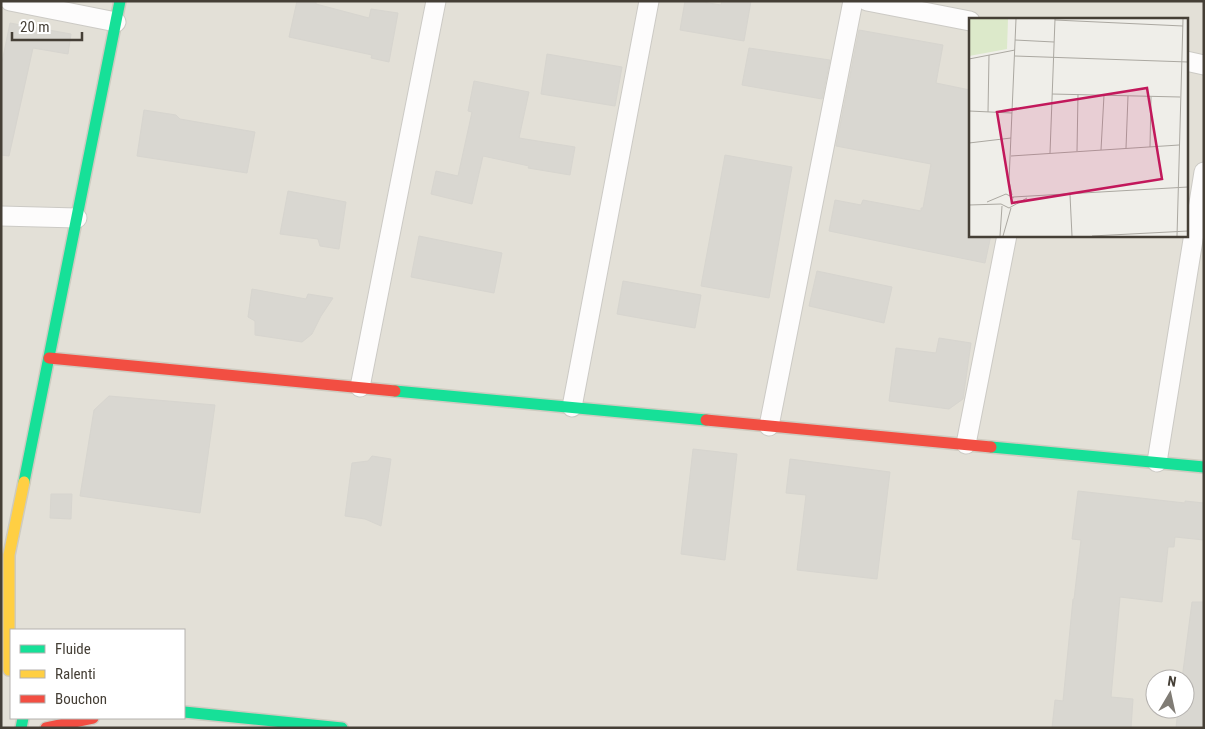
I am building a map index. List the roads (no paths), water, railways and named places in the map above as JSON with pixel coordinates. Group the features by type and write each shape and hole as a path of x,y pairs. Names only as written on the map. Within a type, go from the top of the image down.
{"street":[{"path":"10,1 116,22"},
{"path":"7,668 9,555 120,1"},
{"path":"360,387 436,1"},
{"path":"572,407 648,1"},
{"path":"769,426 853,1"},
{"path":"867,1 969,21"},
{"path":"1188,61 1204,64"},
{"path":"1157,462 1204,172"},
{"path":"1,216 77,218"},
{"path":"966,444 1007,236"},
{"path":"48,358 1204,467"},
{"path":"1,568 9,555"},
{"path":"185,712 342,728"},
{"path":"46,728 88,719"}]}
